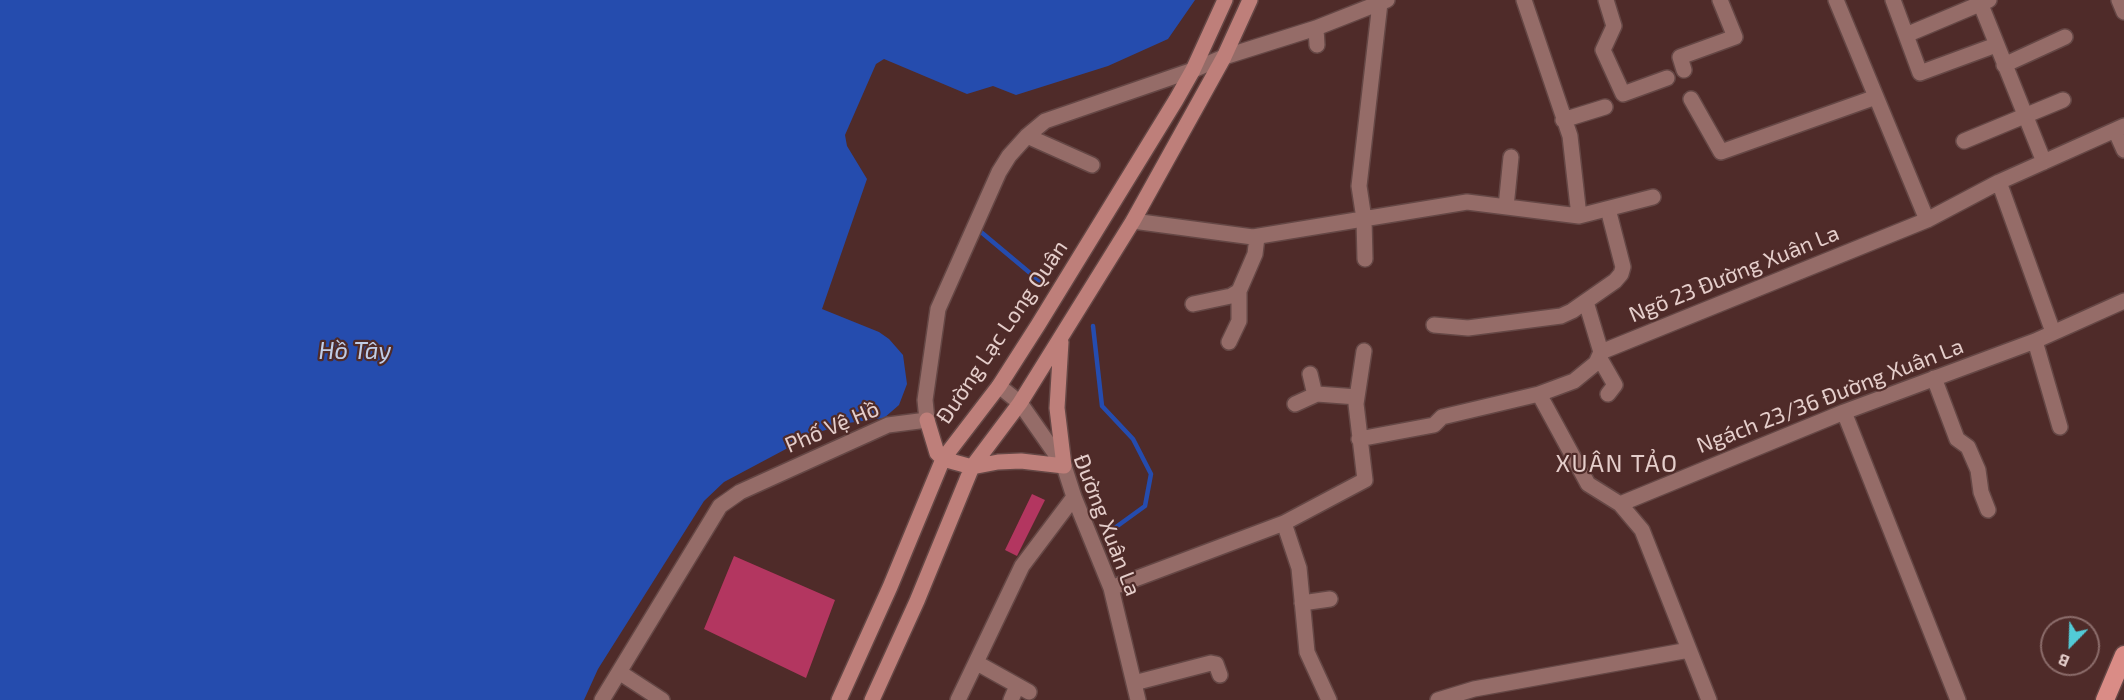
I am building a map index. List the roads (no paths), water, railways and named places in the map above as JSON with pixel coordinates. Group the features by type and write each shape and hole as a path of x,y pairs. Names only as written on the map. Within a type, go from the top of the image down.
{"highway":[{"path":"2105,700 2124,655"}],"main road":[{"name":"Đường Lạc Long Quân","path":"839,700 891,587 943,459 999,386 1038,325 1192,70 1225,0"},
{"path":"872,700 917,601 972,467 1020,403 1133,221 1224,57 1250,0"},
{"path":"927,420 937,453 943,459 972,467 998,462 1021,461 1064,466 1056,401 1061,339"}],"street":[{"path":"1524,0 1570,136 1579,216"},
{"path":"1606,0 1614,26 1603,50 1623,94 1666,78"},
{"path":"1684,70 1680,57 1735,37 1720,0"},
{"path":"1836,0 1927,220"},
{"path":"1893,0 1920,73 1996,45"},
{"path":"2119,0 2124,12"},
{"path":"1906,35 1983,1 1996,45 2044,162"},
{"path":"927,420 926,400 938,309 999,172 1009,156 1027,136 1045,121 1224,57 1316,28 1384,2 1359,186 1364,219 1365,259"},
{"path":"1316,28 1317,45"},
{"path":"2004,65 2065,37"},
{"path":"1691,99 1721,152 1876,97"},
{"path":"1964,141 2063,100"},
{"path":"1563,120 1605,107"},
{"path":"2120,128 2124,150"},
{"name":"Ngõ 23 Đường Xuân La","path":"1359,439 1434,425 1442,417 1539,394 1574,381 1596,363 1600,354 1927,220 1999,182 2120,128"},
{"path":"1027,136 1092,165"},
{"path":"1506,207 1511,157"},
{"path":"1999,182 2053,332"},
{"path":"1133,221 1257,237 1467,202 1579,216 1653,197"},
{"path":"1434,325 1468,328 1561,316 1586,302 1615,281 1623,267 1608,209"},
{"path":"1229,342 1239,321 1239,291 1255,254 1257,237"},
{"path":"1193,304 1231,296 1239,291"},
{"name":"Ngách 23/36 Đường Xuân La","path":"1620,504 1844,412 2035,341 2124,301"},
{"path":"1586,302 1600,354 1615,385 1608,394"},
{"path":"2035,341 2060,427"},
{"path":"1111,588 1284,523 1365,480 1359,439 1357,398 1365,351"},
{"path":"1310,374 1315,395"},
{"path":"1934,378 1957,439 1968,447 1978,470 1981,492 1989,510"},
{"name":"Đường Xuân La","path":"999,386 1020,403 1064,466 1074,497 1111,588 1138,700"},
{"path":"1539,394 1588,484 1620,504 1642,530 1708,700"},
{"path":"1295,404 1315,395 1357,398"},
{"path":"1844,412 1958,700"},
{"name":"Phố Vệ Hồ","path":"602,700 713,516 730,497 888,425 927,420"},
{"path":"958,700 1022,566 1074,497"},
{"path":"1284,523 1299,568 1307,652 1329,700"},
{"path":"1302,603 1330,598"},
{"path":"1438,700 1474,689 1689,650"},
{"path":"977,663 1019,693"},
{"path":"1134,683 1211,663 1216,664 1220,675"},
{"path":"619,672 662,700"}],"water":[{"name":"Hồ Tây","path":"0,0 1195,0 1168,39 1108,66 1016,95 993,86 967,94 884,59 876,64 845,135 847,146 867,179 822,309 879,332 889,339 903,355 907,384 899,405 884,418 848,423 816,433 724,482 704,501 598,669 584,700 0,700"}],"waterway":[{"path":"981,232 1042,283"},
{"path":"1093,326 1102,406 1133,439 1151,474 1145,506 1116,527"}],"district":[{"name":"XUÂN TẢO","path":"1617,464"}]}
